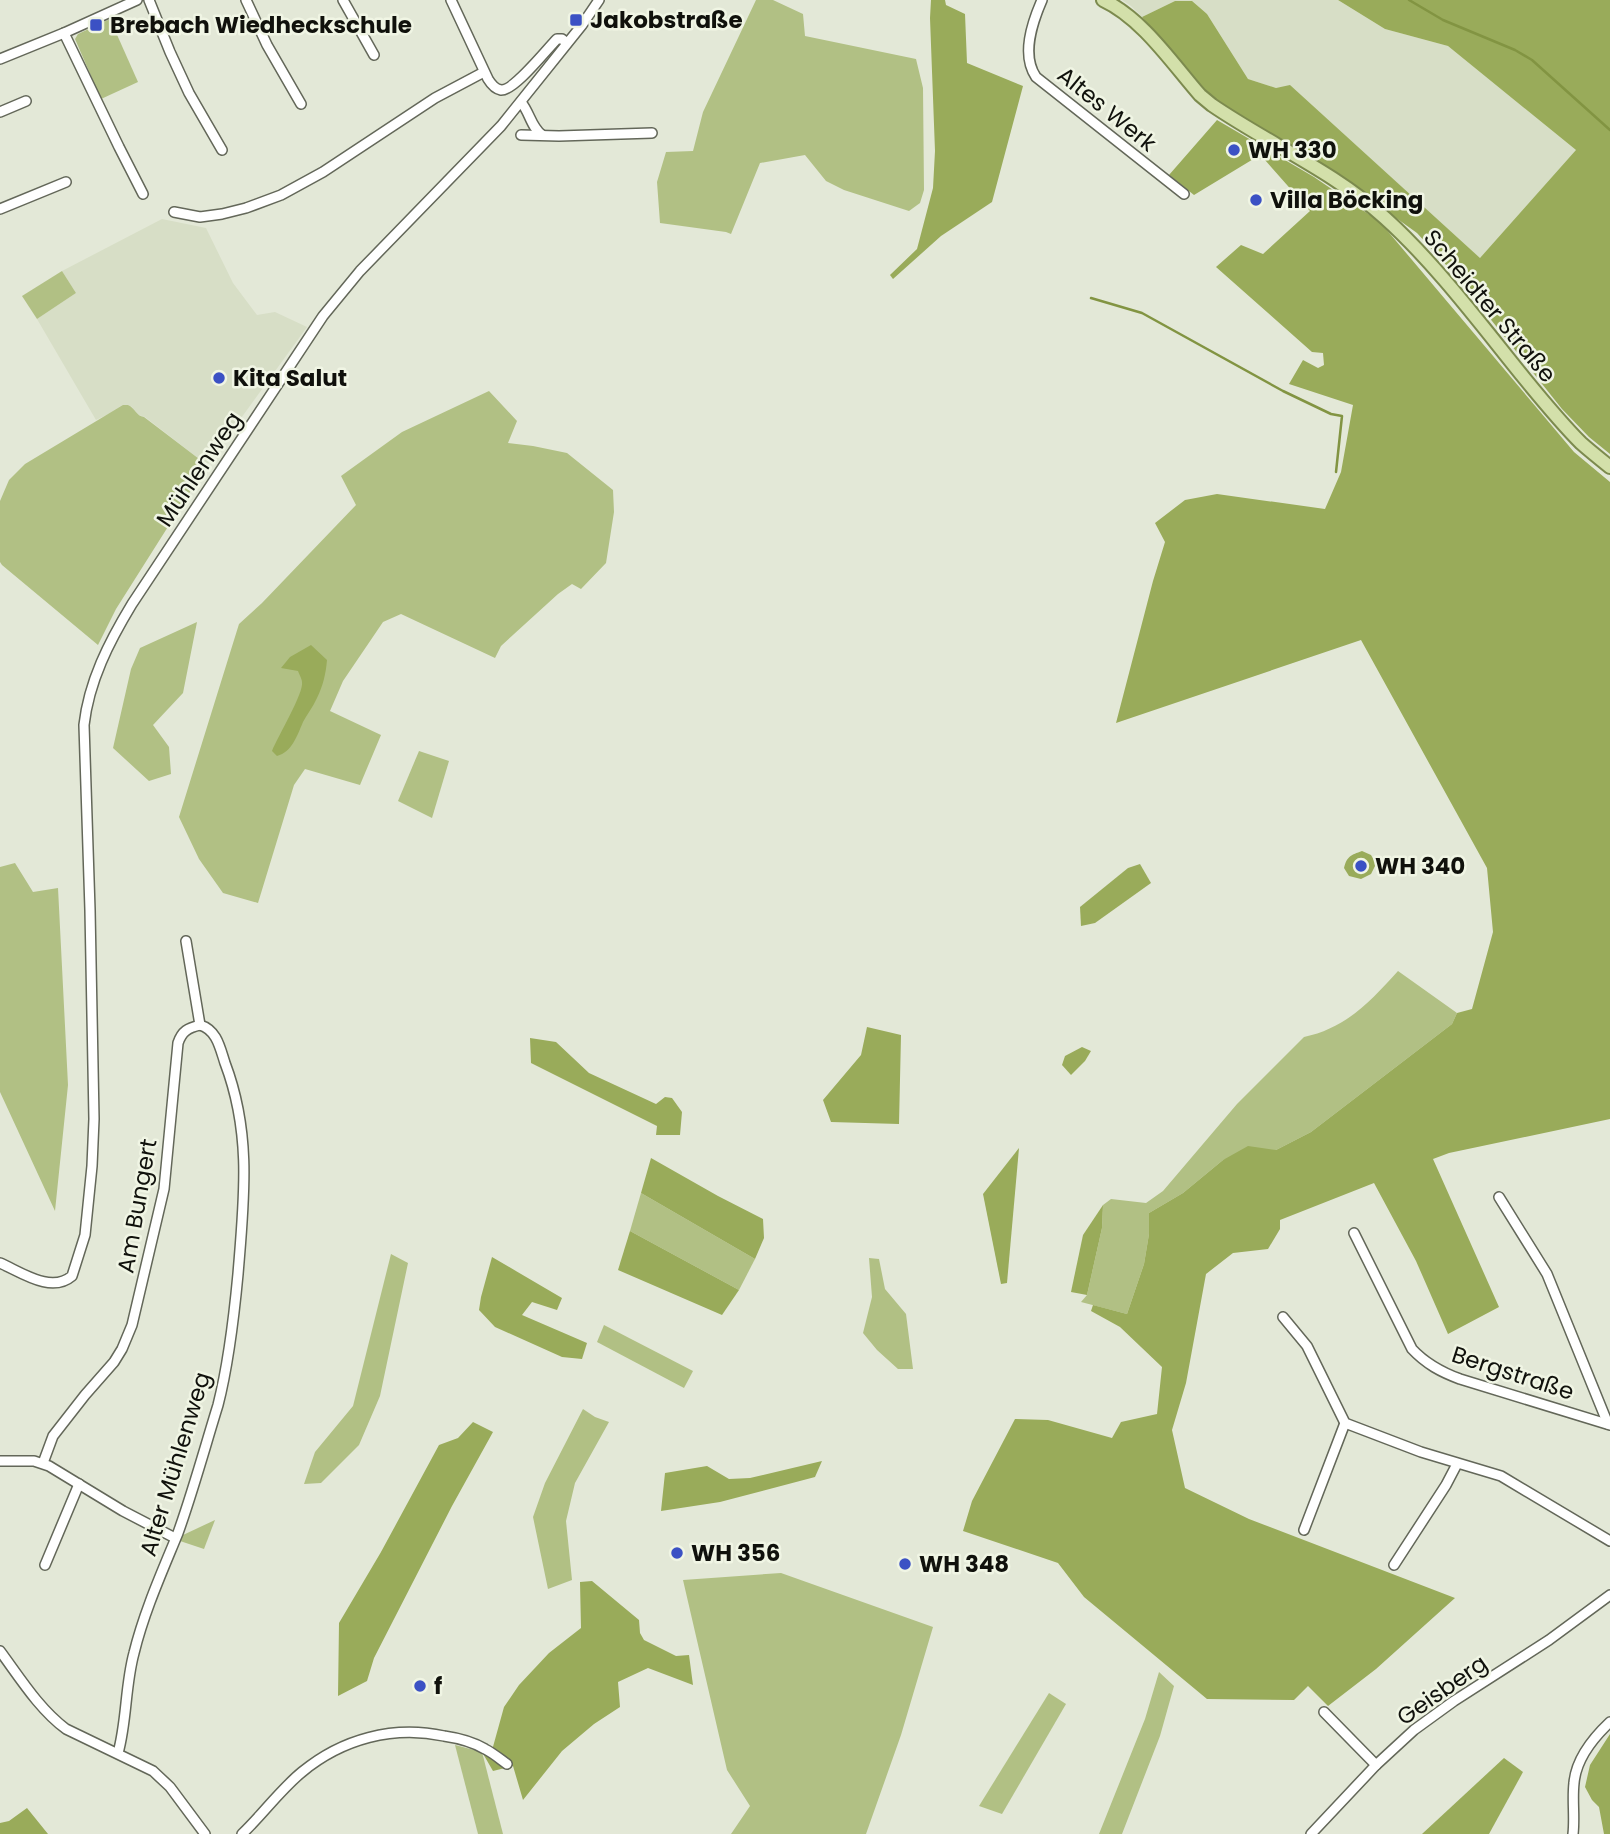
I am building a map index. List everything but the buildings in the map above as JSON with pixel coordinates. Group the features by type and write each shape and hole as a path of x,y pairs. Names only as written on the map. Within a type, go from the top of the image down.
{"main road":[{"name":"Scheidter Straße","path":"1103,0 1119,9 1136,24 1212,105 1322,171 1385,218 1446,283 1558,419 1610,467"}],"street":[{"path":"0,59 136,0"},
{"path":"149,0 189,93 222,150"},
{"path":"246,0 267,45 301,104"},
{"path":"343,0 374,55"},
{"path":"451,0 484,72 498,89 503,90 515,83 556,39 567,43"},
{"name":"Mühlenweg","path":"0,1263 52,1284 65,1282 74,1271 85,1235 92,1166 94,1060 84,734 88,698 97,671 132,604 323,316 360,271 501,126 600,0"},
{"name":"Altes Werk","path":"1042,0 1029,47 1030,69 1036,77 1184,194"},
{"path":"64,33 143,194"},
{"path":"174,212 200,217 222,215 281,195 323,172 435,98 484,72"},
{"path":"0,112 26,101"},
{"path":"521,102 526,107 535,130 543,136"},
{"path":"521,135 652,133"},
{"path":"0,209 66,182"},
{"path":"186,941 200,1025"},
{"name":"Am Bungert","path":"43,1463 53,1436 114,1362 132,1325 163,1189 178,1043 184,1031 200,1025"},
{"name":"Alter Mühlenweg","path":"118,1753 134,1651 175,1538 223,1386 234,1319 243,1215 245,1153 230,1075 211,1029 200,1025"},
{"path":"1499,1197 1547,1275 1609,1424"},
{"name":"Bergstraße","path":"1354,1233 1412,1349 1422,1360 1460,1378 1609,1424"},
{"path":"1283,1317 1307,1346 1345,1423 1457,1464 1501,1476 1610,1541"},
{"path":"1304,1530 1345,1423"},
{"path":"0,1461 43,1463 123,1511 175,1538"},
{"path":"1394,1565 1457,1464"},
{"path":"45,1565 79,1484"},
{"name":"Geisberg","path":"1311,1834 1376,1765 1414,1730 1549,1640 1610,1595"},
{"path":"0,1651 27,1688 58,1723 144,1766 163,1779 205,1834"},
{"path":"1324,1712 1376,1765"},
{"path":"1573,1834 1574,1781 1577,1767 1591,1742 1610,1722"},
{"path":"242,1834 300,1773 330,1753 364,1739 395,1732 423,1732 457,1738 484,1748 507,1764"}],"shaded area":[{"path":"1122,0 1338,0 1385,29 1448,46 1577,151 1480,258 1290,86 1276,88 1248,79 1207,14 1175,1 1142,17"},
{"path":"162,219 206,228 233,283 257,315 275,312 307,327 207,465 145,417 136,414 128,405 96,420 37,319 76,293 62,271"}],"green space":[{"path":"756,0 773,0 803,14 805,36 916,59 923,88 924,190 920,203 909,211 844,190 826,181 805,155 760,163 731,234 660,223 657,182 666,152 693,151 703,112"},
{"path":"931,0 945,0 946,5 965,14 967,63 1023,86 992,202 941,236 893,279 890,275 917,249 933,188 935,151"},
{"path":"1338,0 1610,0 1610,454 1562,409 1457,277 1417,233 1346,182 1220,103 1197,85 1142,17 1175,1 1192,1 1207,14 1248,79 1276,88 1290,85 1480,258 1576,150 1448,46 1385,29"},
{"path":"110,19 138,82 101,99 75,39 78,34"},
{"path":"1217,120 1314,177 1380,222 1574,452 1610,482 1610,1119 1449,1153 1433,1159 1499,1307 1448,1334 1416,1261 1374,1183 1280,1220 1280,1229 1268,1249 1233,1253 1206,1274 1186,1383 1172,1430 1185,1488 1249,1519 1455,1598 1376,1669 1328,1706 1308,1686 1294,1700 1207,1699 1084,1597 1058,1563 963,1531 972,1501 1015,1419 1048,1420 1112,1438 1121,1422 1157,1414 1162,1367 1120,1327 1091,1311 1093,1305 1127,1314 1144,1264 1149,1213 1183,1193 1223,1160 1248,1146 1276,1150 1311,1132 1452,1024 1457,1013 1472,1009 1493,932 1487,868 1361,640 1116,723 1165,542 1155,523 1185,500 1217,494 1325,509 1341,472 1353,405 1289,384 1303,360 1318,368 1324,365 1323,353 1312,352 1216,267 1241,245 1263,254 1310,211 1265,160 1255,158 1194,195 1169,175"},
{"path":"62,271 76,293 37,319 22,296"},
{"path":"489,391 517,421 508,443 567,453 613,490 614,512 606,563 581,589 572,584 558,594 501,646 495,658 401,614 383,622 343,681 330,711 381,735 360,785 305,769 294,785 258,903 223,893 199,859 179,817 239,624 356,505 341,476 402,432"},
{"path":"123,405 130,406 207,465 116,609 98,645 2,565 0,501 9,480 25,464"},
{"path":"197,622 183,693 153,725 169,747 171,774 149,781 113,748 131,669 140,648"},
{"path":"311,645 327,660 323,684 293,743 287,751 277,756 272,751 302,688 298,671 281,668 290,657"},
{"path":"419,751 449,761 432,818 398,801"},
{"path":"1362,851 1371,855 1376,864 1371,874 1361,879 1349,876 1344,868 1348,858"},
{"path":"15,863 33,892 58,888 68,1085 55,1211 0,1092 0,867"},
{"path":"1140,864 1151,883 1095,923 1081,926 1080,907 1128,868"},
{"path":"1398,971 1457,1013 1452,1024 1311,1132 1276,1150 1223,1160 1183,1193 1149,1213 1144,1264 1127,1314 1081,1302 1087,1295 1102,1228 1103,1205 1111,1199 1146,1203 1163,1191 1237,1104 1304,1037 1345,1020 1367,1003"},
{"path":"867,1027 901,1035 899,1124 831,1122 823,1100 861,1055"},
{"path":"530,1038 556,1042 589,1073 656,1104 665,1097 672,1098 682,1112 680,1135 656,1135 657,1126 531,1063"},
{"path":"1082,1047 1091,1051 1071,1075 1062,1065 1065,1056"},
{"path":"1019,1148 1007,1283 1001,1284 983,1194"},
{"path":"651,1158 763,1219 764,1238 755,1259 641,1193"},
{"path":"641,1193 755,1259 739,1290 630,1231"},
{"path":"1103,1205 1102,1228 1087,1295 1071,1292 1083,1235"},
{"path":"630,1231 739,1290 722,1315 618,1270"},
{"path":"391,1254 408,1263 380,1396 359,1445 321,1483 304,1484 315,1452 353,1406"},
{"path":"492,1257 562,1298 557,1310 532,1302 522,1315 587,1343 582,1359 562,1357 495,1327 479,1310"},
{"path":"869,1258 879,1259 885,1289 906,1314 913,1369 898,1369 863,1333 872,1297"},
{"path":"604,1325 693,1371 684,1388 597,1342"},
{"path":"583,1409 609,1422 575,1483 566,1521 572,1580 548,1589 533,1517 545,1483"},
{"path":"473,1422 493,1432 374,1658 367,1681 338,1696 339,1623 439,1445 458,1438"},
{"path":"822,1461 815,1477 720,1502 661,1511 665,1473 707,1466 729,1479 750,1478"},
{"path":"215,1520 204,1549 180,1541 183,1535"},
{"path":"781,1573 933,1627 901,1735 866,1834 731,1834 750,1806 727,1770 683,1580"},
{"path":"592,1581 639,1620 640,1633 644,1640 676,1656 689,1655 693,1685 648,1668 618,1682 620,1707 594,1724 562,1751 523,1800 513,1766 493,1771 482,1752 491,1754 504,1707 519,1685 549,1653 581,1628 580,1582"},
{"path":"1159,1672 1174,1686 1160,1736 1122,1834 1099,1834 1145,1719"},
{"path":"1049,1693 1066,1704 1002,1814 979,1806"},
{"path":"1610,1734 1610,1834 1604,1834 1599,1807 1585,1787 1590,1765"},
{"path":"455,1745 482,1752 503,1834 478,1834"},
{"path":"1504,1758 1523,1772 1489,1834 1422,1834"},
{"path":"27,1808 48,1834 0,1834 0,1823 9,1821"}],"waterway":[{"path":"1409,0 1443,20 1515,50 1532,60 1610,130"},
{"path":"1091,298 1142,313 1283,391 1331,414 1342,416 1336,472"}],"place":[{"name":"Jakobstraße","path":"576,20"},
{"name":"Brebach Wiedheckschule","path":"96,25"},
{"name":"WH 330","path":"1234,150"},
{"name":"Villa Böcking","path":"1256,200"},
{"name":"Kita Salut","path":"219,378"},
{"name":"WH 340","path":"1361,866"},
{"name":"WH 356","path":"677,1553"},
{"name":"WH 348","path":"905,1564"},
{"name":"f","path":"420,1686"}]}
